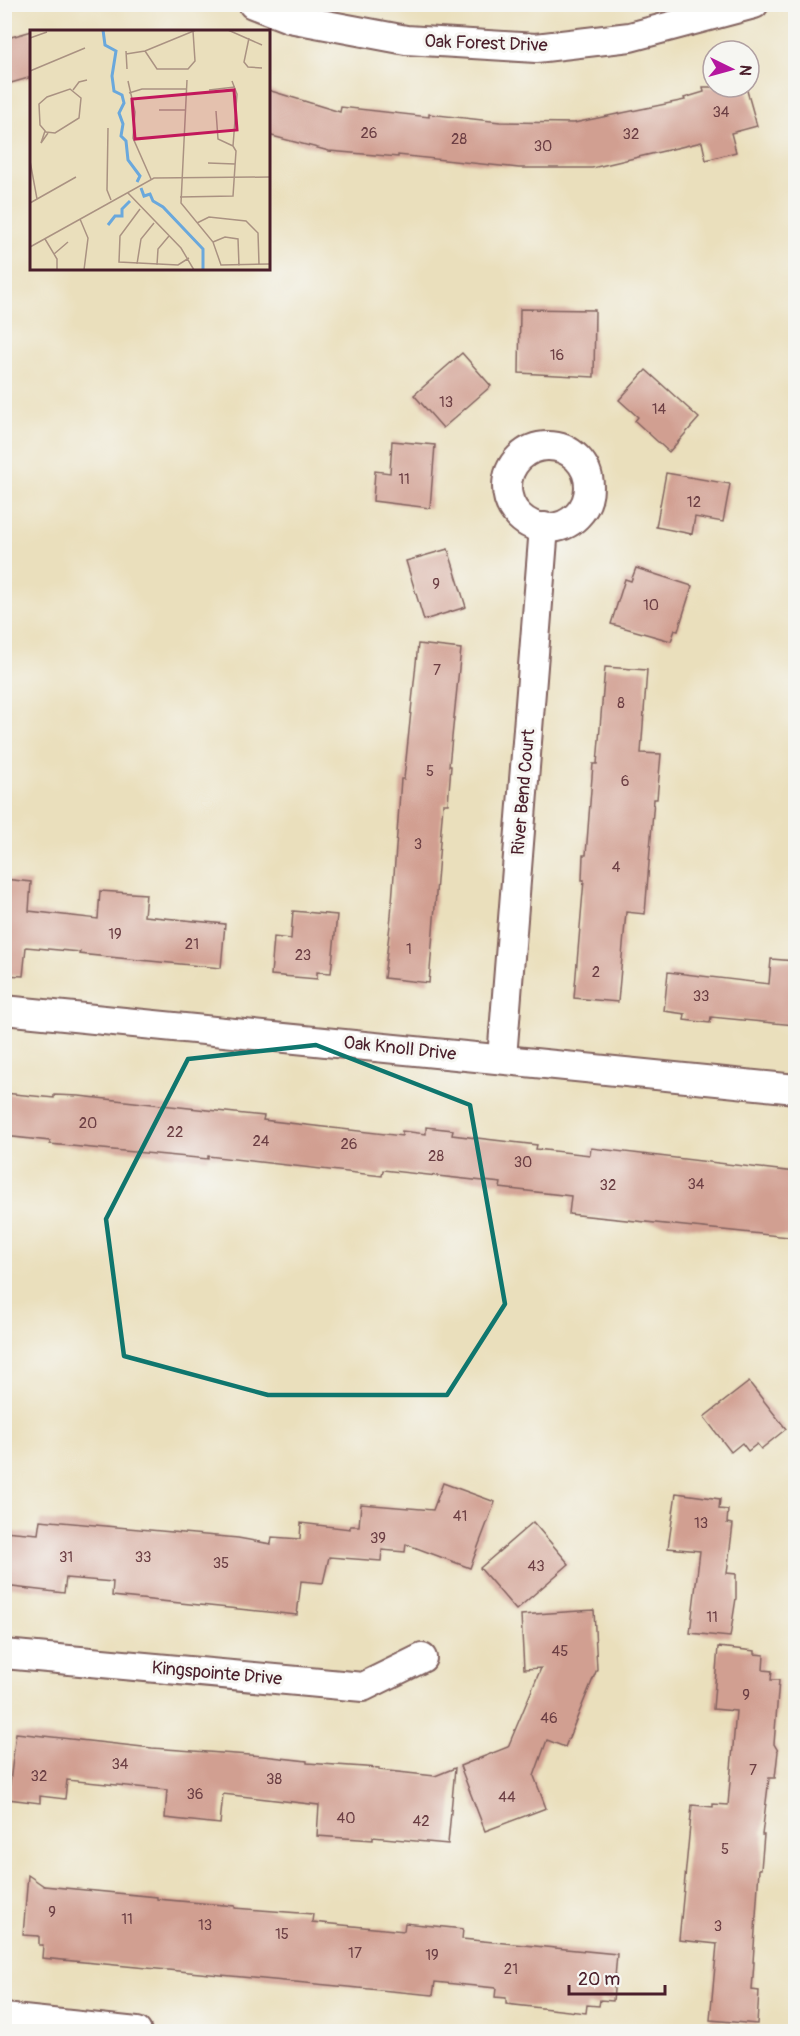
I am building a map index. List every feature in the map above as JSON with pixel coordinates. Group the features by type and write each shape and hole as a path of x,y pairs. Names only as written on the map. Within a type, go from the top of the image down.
{"street":[{"name":"Oak Forest Drive","path":"253,4 289,18 406,40 536,48 630,37 754,4"},
{"name":"River Bend Court","path":"502,1058 544,527"},
{"name":"Oak Knoll Drive","path":"4,1010 795,1089"},
{"name":"Kingspointe Drive","path":"4,1654 363,1686 422,1658"},
{"path":"4,2018 137,2031"}],"highlighted area":[{"path":"316,1045 470,1105 505,1304 447,1395 268,1395 124,1356 106,1219 188,1059"}],"building":[{"path":"30,32 30,78 4,85 4,39"},
{"path":"270,91 340,112 341,107 500,122 574,123 685,100 684,98 701,93 701,99 749,99 757,126 731,133 736,152 706,160 702,142 592,168 519,168 398,155 398,157 329,151 270,136"},
{"path":"520,309 595,310 594,377 519,373"},
{"path":"462,353 491,386 443,428 414,395"},
{"path":"646,370 699,418 669,452 635,421 638,417 619,400"},
{"path":"392,441 435,445 430,508 373,501 375,471 390,473"},
{"path":"666,473 730,484 723,522 695,517 692,534 656,527"},
{"path":"448,549 466,607 424,620 406,561"},
{"path":"636,568 692,586 678,631 675,630 671,641 611,624 625,579 631,581"},
{"path":"418,644 461,649 449,766 451,766 448,804 443,804 429,983 384,978 401,779 404,779"},
{"path":"605,667 647,670 641,753 661,754 657,799 654,799 645,914 626,912 618,1002 574,998 584,880 582,880 583,855 586,855 593,764 597,764"},
{"path":"4,879 31,882 29,911 98,919 100,891 146,894 144,916 225,924 221,968 26,947 23,976 4,975"},
{"path":"293,911 337,915 331,973 317,972 317,979 271,975 274,937 291,939"},
{"path":"771,959 795,961 795,1025 711,1017 710,1023 684,1020 685,1014 664,1011 668,972 769,984"},
{"path":"4,1093 54,1098 54,1095 79,1096 264,1116 263,1120 402,1136 402,1131 426,1134 426,1127 453,1130 452,1135 537,1145 536,1149 590,1155 591,1148 795,1172 795,1209 792,1209 789,1237 569,1214 571,1196 500,1188 501,1183 383,1170 382,1176 208,1156 208,1159 50,1144 50,1141 4,1136"},
{"path":"749,1382 786,1429 761,1449 757,1444 748,1451 742,1443 731,1452 704,1417"},
{"path":"443,1483 495,1502 470,1568 406,1544 405,1552 382,1550 381,1561 329,1557 323,1583 301,1581 297,1615 112,1596 113,1582 66,1578 64,1593 4,1586 4,1531 38,1534 40,1520 238,1538 271,1544 272,1537 300,1539 301,1523 350,1529 350,1526 359,1526 361,1504 433,1510"},
{"path":"676,1493 720,1499 719,1509 728,1510 727,1523 733,1524 727,1573 736,1574 736,1598 730,1637 690,1633 700,1551 668,1548"},
{"path":"533,1522 569,1564 516,1610 480,1568"},
{"path":"594,1610 597,1669 565,1747 547,1740 534,1776 546,1808 485,1831 460,1766 508,1747 541,1668 524,1669 521,1615"},
{"path":"718,1647 755,1651 755,1654 764,1655 763,1670 772,1671 771,1680 779,1680 774,1744 778,1751 775,1778 769,1778 762,1835 764,1835 761,1869 759,1869 753,1962 752,1990 759,1991 757,2024 710,2020 717,1944 679,1940 692,1805 713,1807 713,1804 728,1805 736,1711 713,1709"},
{"path":"16,1733 152,1748 263,1756 307,1761 307,1763 379,1768 379,1770 435,1776 455,1768 448,1844 373,1837 373,1840 317,1836 319,1805 223,1794 220,1824 165,1818 167,1790 67,1780 65,1799 40,1796 40,1803 8,1799"},
{"path":"28,1875 44,1886 157,1897 157,1899 235,1906 235,1908 313,1914 312,1922 404,1931 405,1923 463,1929 462,1939 617,1954 613,2001 600,2000 599,2006 587,2005 586,2013 506,2004 506,1998 495,1997 496,1988 435,1982 433,1995 42,1958 43,1945 39,1945 39,1936 23,1935"}]}
